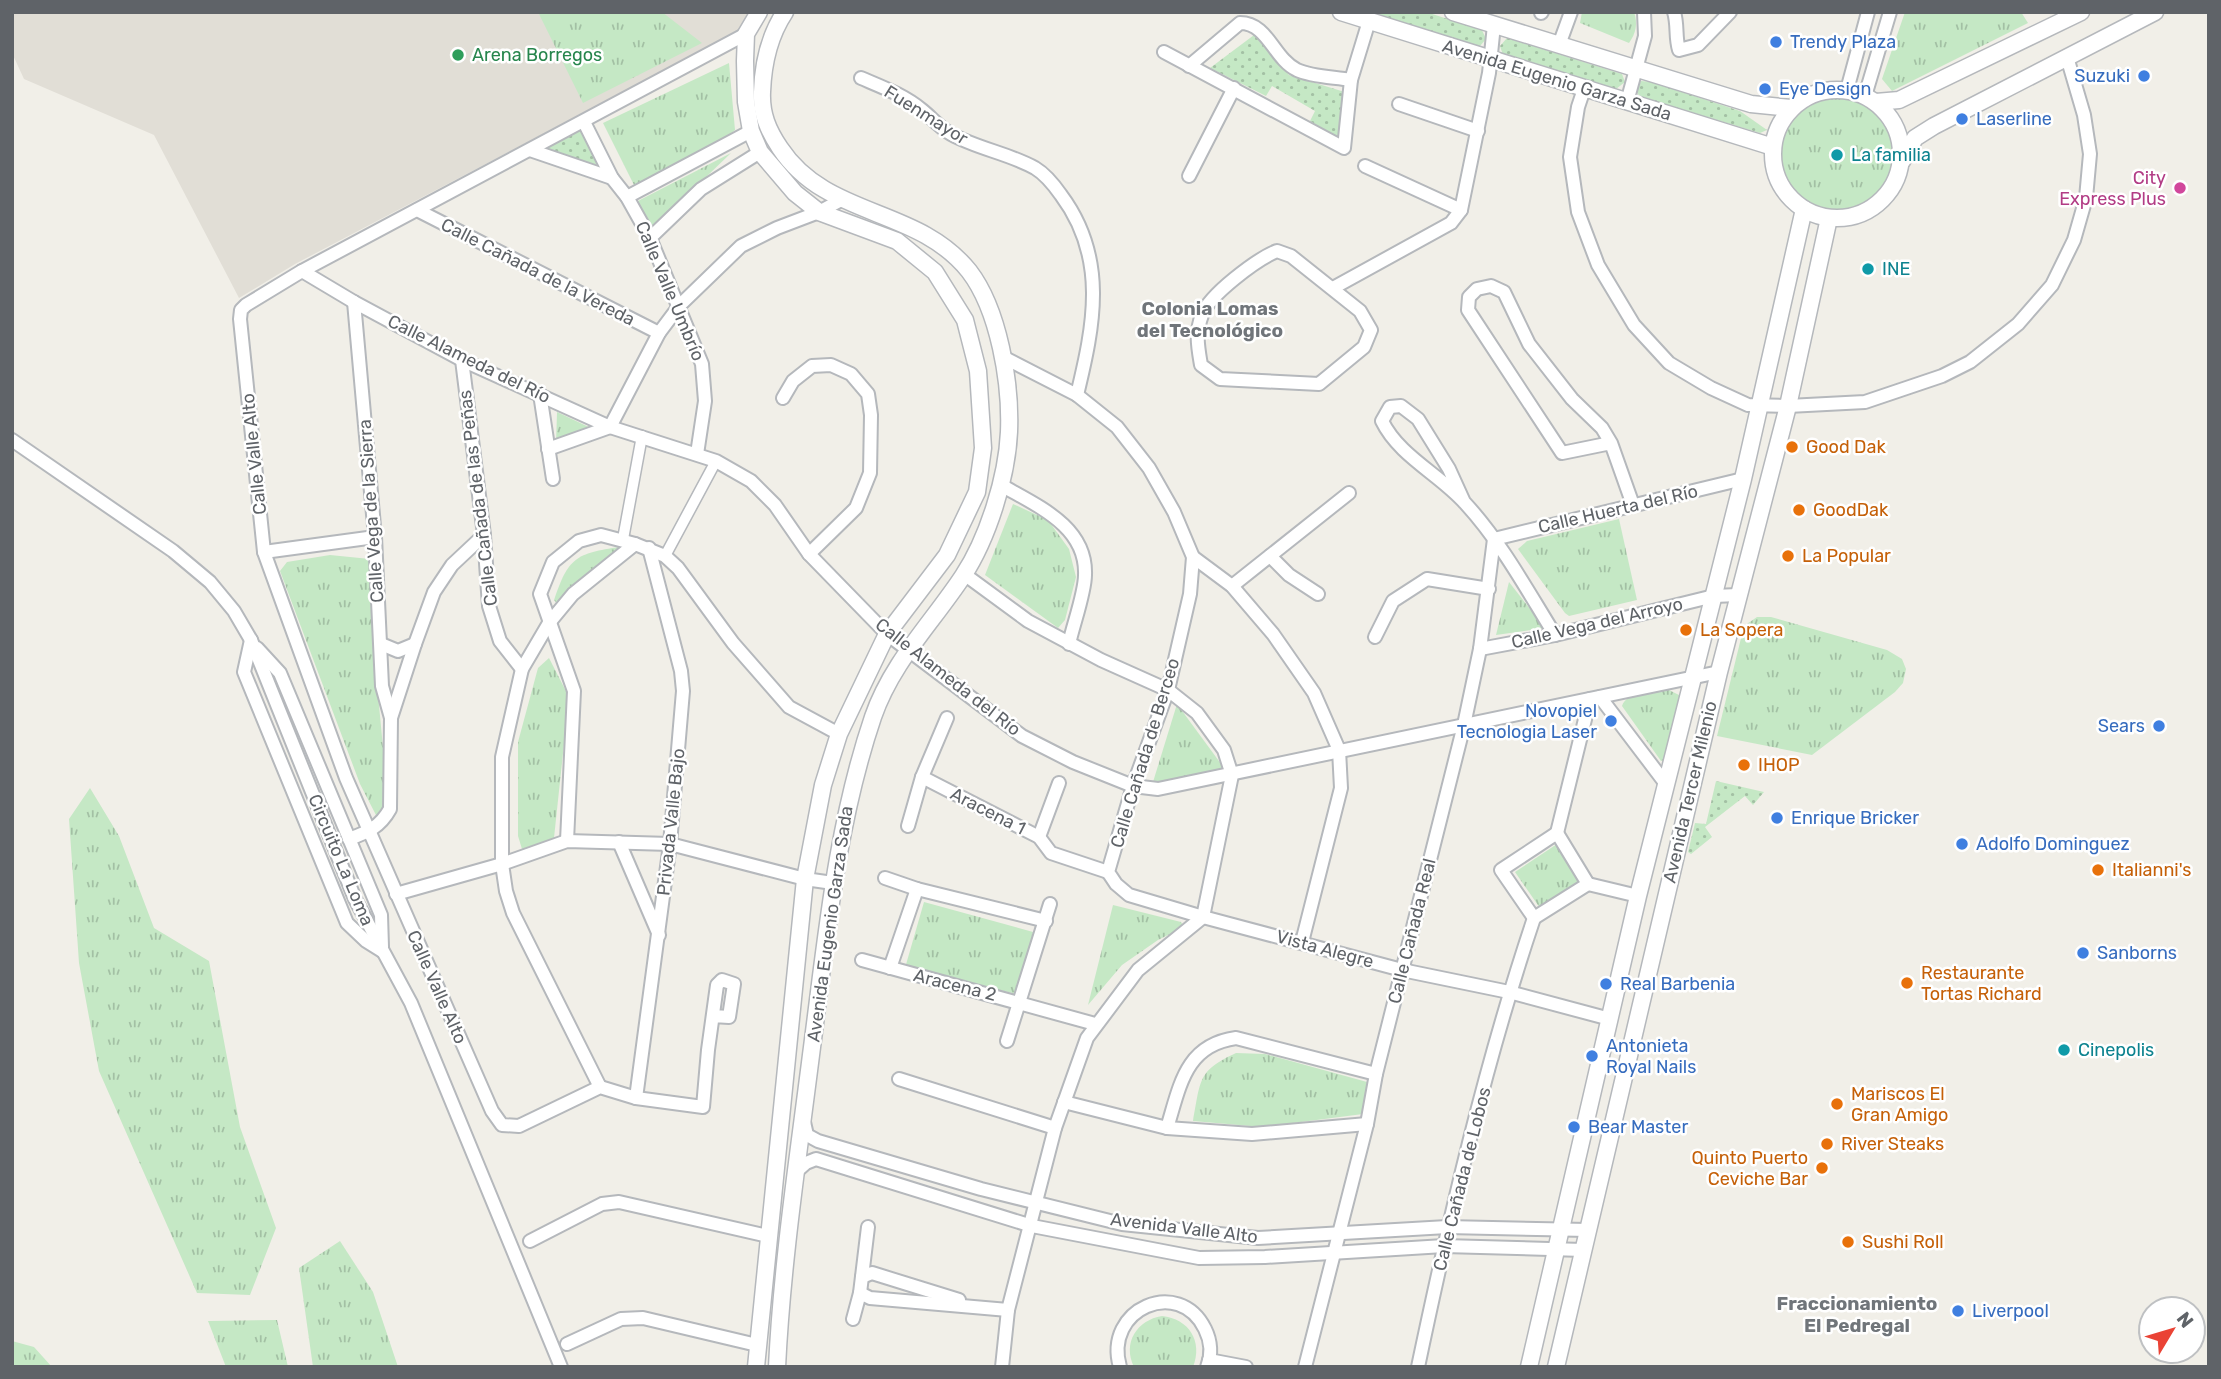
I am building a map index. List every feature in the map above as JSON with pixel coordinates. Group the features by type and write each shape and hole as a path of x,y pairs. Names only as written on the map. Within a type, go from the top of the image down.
{"street":[{"path":"746,34 759,12"},
{"name":"Avenida Eugenio Garza Sada","path":"777,1367 780,1317 833,883 852,784 875,712 907,649 964,573 993,513 1002,485 1009,432 1005,358 982,292 969,271 951,253 920,231 841,200 807,181 784,155 768,130 761,105 764,62 785,12"},
{"name":"Avenida Eugenio Garza Sada","path":"1340,12 1773,146"},
{"name":"Avenida Eugenio Garza Sada","path":"1453,12 1751,104 1791,108"},
{"path":"1559,45 1570,12"},
{"path":"1627,103 1645,36 1644,12"},
{"path":"1675,12 1675,37 1679,50 1698,45 1730,12"},
{"path":"1847,90 1868,12"},
{"path":"1870,99 1890,12"},
{"path":"1870,99 1899,100 2081,12"},
{"path":"1902,161 1896,127 1888,114 1870,99 1847,90 1818,92 1791,108 1779,126 1773,146 1774,165 1779,182 1790,197 1804,209 1829,218 1849,217 1869,211 1885,198 1891,189 1902,161 1916,138 1934,126 2155,12"},
{"path":"1164,52 1344,148 1351,80 1369,21"},
{"path":"1189,66 1240,23 1248,23 1257,26 1285,62 1300,72 1351,80"},
{"path":"1333,288 1451,223 1461,211 1478,131 1494,25"},
{"name":"Calle Valle Alto","path":"600,1087 519,1126 502,1125 492,1111 346,778 264,552 241,310 302,271 746,34"},
{"name":"Avenida Eugenio Garza Sada","path":"746,34 746,102 751,131 760,152 795,193 819,212 897,241 935,272 965,320 978,370 983,448 976,492 947,555 887,634 839,734 823,785 805,879 756,1367"},
{"path":"1584,89 1578,107 1570,157 1578,212 1598,265 1634,325 1669,363 1748,405 1865,402 1942,376 1970,362 2018,324 2052,285 2074,240 2086,198 2090,154 2084,115 2067,57"},
{"name":"Fuenmayor","path":"861,78 907,99 947,133 1011,156 1038,170 1068,204 1086,247 1094,289 1091,336 1077,395"},
{"path":"1189,176 1234,88"},
{"path":"1399,104 1478,131"},
{"name":"Calle Valle Umbrío","path":"584,122 612,178 627,197 650,238 680,305 702,364 705,401 697,454"},
{"path":"627,197 751,131"},
{"path":"530,150 612,178"},
{"path":"650,238 701,189 760,152"},
{"path":"1365,166 1461,211"},
{"path":"548,449 610,426 659,333 680,305 741,246 841,200"},
{"name":"Avenida Tercer Milenio","path":"1529,1367 1638,896 1743,479 1804,209"},
{"name":"Calle Cañada de la Vereda","path":"417,210 659,333"},
{"name":"Avenida Tercer Milenio","path":"1556,1367 1719,672 1788,406 1829,218"},
{"path":"1277,251 1291,256 1333,288 1360,311 1371,330 1364,347 1319,384 1220,379 1201,365 1196,340 1202,312 1229,283 1262,257 1277,251"},
{"name":"Calle Alameda del Río","path":"302,271 462,360 610,426 716,461 751,481 775,505 809,554 887,634 1022,736 1073,762 1133,786 1158,789 1232,775 1339,750 1719,672"},
{"path":"1611,443 1562,453 1468,310 1469,297 1477,289 1491,286 1504,292 1530,344 1572,399 1602,428 1611,443 1633,505"},
{"name":"Calle Vega de la Sierra","path":"354,302 375,537 382,686 391,718"},
{"name":"Calle Cañada de Berceo","path":"1005,358 1077,395 1117,427 1149,468 1174,513 1193,557 1190,594 1168,690 1133,786 1108,872 1116,884 1129,895 1203,917"},
{"name":"Calle Cañada de las Peñas","path":"462,360 484,535 489,606 500,641 522,669"},
{"path":"783,398 793,381 812,366 831,365 851,374 868,394 871,415 870,473 856,508 809,554"},
{"path":"540,394 553,479"},
{"path":"1464,502 1418,419 1401,406 1390,407 1382,421 1390,437 1464,502 1494,539 1555,635"},
{"path":"642,436 629,541 573,594 549,623 522,669 502,757 502,864 513,913 600,1087 636,1098 703,1107 713,1016"},
{"name":"Circuito La Loma","path":"12,440 182,559 210,582 234,611 251,640 355,899 411,1003 561,1367"},
{"path":"665,556 716,461"},
{"name":"Calle Huerta del Río","path":"1494,539 1743,479"},
{"path":"1002,485 1059,519 1072,532 1081,552 1085,575 1069,644"},
{"path":"1232,586 1349,493"},
{"path":"349,839 370,831 383,822 390,809 391,718 415,644 434,592 452,565 484,535"},
{"path":"568,841 574,691 540,594 554,562 579,541 601,535 629,541 665,556 678,568 733,643 789,707 839,734"},
{"path":"264,552 375,537"},
{"name":"Calle Cañada Real","path":"1305,1367 1464,725 1480,649 1494,539"},
{"name":"Privada Valle Bajo","path":"636,1098 660,935 684,691 649,548"},
{"path":"1270,556 1289,575 1318,594"},
{"path":"1193,557 1232,586 1273,634 1314,693 1339,750 1340,788 1302,942"},
{"path":"964,573 1028,621 1069,644 1168,690 1197,713 1224,750 1232,775 1203,917 1138,970 1087,1038 1055,1128 1032,1226 1008,1310 1002,1367"},
{"path":"1375,637 1393,601 1427,579 1489,589"},
{"name":"Calle Vega del Arroyo","path":"1480,649 1555,635 1714,596 1738,595"},
{"path":"251,640 280,673 381,915 382,951"},
{"path":"381,644 398,651 415,644"},
{"path":"1595,698 1666,784"},
{"path":"1558,834 1588,884 1534,918 1501,870 1558,834 1595,698"},
{"path":"908,826 922,777 947,718"},
{"name":"Aracena 1","path":"922,777 1039,837 1059,783"},
{"path":"1039,837 1051,853 1108,872"},
{"path":"396,894 502,864 568,841 670,844 805,879 833,883"},
{"path":"619,842 660,935"},
{"path":"885,878 917,889 1046,921"},
{"name":"Avenida Tercer Milenio","path":"1588,884 1638,896"},
{"name":"Aracena 2","path":"890,968 917,889"},
{"name":"Aracena 2","path":"1007,1041 1050,904"},
{"name":"Vista Alegre","path":"1203,917 1402,970 1509,992 1610,1018"},
{"name":"Calle Cañada de Lobos","path":"1418,1367 1447,1227 1509,992 1534,918"},
{"name":"Aracena 2","path":"862,960 1095,1024"},
{"path":"1167,1128 1184,1072 1199,1053 1218,1041 1236,1038 1376,1074"},
{"path":"899,1079 1055,1128"},
{"path":"1065,1102 1167,1128 1252,1135 1367,1124"},
{"name":"Avenida Valle Alto","path":"803,1119 807,1135 818,1141 1037,1203 1122,1224 1258,1238 1447,1227 1588,1230"},
{"name":"Avenida Valle Alto","path":"797,1171 816,1159 1032,1226 1199,1258 1334,1254 1444,1246 1583,1250"},
{"path":"530,1241 602,1204 619,1202 768,1236"},
{"path":"853,1319 860,1293 868,1227"},
{"path":"862,1277 872,1273 979,1307"},
{"path":"860,1293 870,1298 1008,1310"},
{"path":"1120,1367 1117,1352 1123,1325 1142,1307 1162,1302 1182,1306 1202,1322 1208,1333 1210,1346 1208,1363 1246,1367"},
{"path":"761,1315 780,1317"},
{"path":"568,1344 621,1319 643,1318 757,1345"}],"shaded area":[{"path":"12,12 754,12 741,30 295,264 239,298 154,135 24,79 12,53"}],"green space":[{"path":"538,12 662,12 702,43 583,103"},
{"path":"1370,12 1426,12 1482,30 1486,39 1480,46 1475,45"},
{"path":"1582,12 1634,12 1636,24 1633,36 1629,43 1580,23"},
{"path":"1905,12 2021,12 2028,23 1892,91 1882,79"},
{"path":"1254,35 1289,75 1348,93 1339,139 1310,121 1315,111 1272,86 1266,96 1210,68"},
{"path":"1507,38 1622,74 1625,82 1616,89 1503,55 1500,46"},
{"path":"729,63 735,130 717,145 634,185 603,123"},
{"path":"1641,81 1652,82 1740,111 1767,130 1760,133 1640,97 1636,91"},
{"path":"1838,94 1861,98 1881,111 1894,131 1898,154 1894,177 1881,197 1861,210 1838,214 1815,210 1795,197 1782,177 1778,154 1782,131 1795,111 1815,98"},
{"path":"581,130 601,166 542,149"},
{"path":"731,153 650,231 636,202"},
{"path":"557,412 593,429 556,444"},
{"path":"1013,504 1048,520 1069,549 1076,577 1065,620 1058,628 985,575"},
{"path":"1619,519 1637,600 1569,616 1518,549 1527,541"},
{"path":"620,547 558,605 554,600 569,566 583,555"},
{"path":"330,555 370,559 377,684 387,790 386,812 377,817 360,784 280,571 287,562"},
{"path":"1509,582 1545,628 1496,635"},
{"path":"1757,617 1771,617 1887,650 1902,659 1906,669 1903,683 1812,755 1717,736 1744,626"},
{"path":"549,658 569,697 554,838 522,849 518,836 518,742 538,668"},
{"path":"1669,690 1679,695 1679,699 1665,760 1661,761 1622,706 1629,697"},
{"path":"1177,704 1227,772 1158,786 1153,782"},
{"path":"1716,781 1764,792 1753,805 1745,796 1705,827 1712,837 1691,854 1688,852 1695,823 1706,824"},
{"path":"90,788 119,836 154,928 209,961 240,1127 276,1228 250,1295 197,1293 99,1071 79,963 69,819"},
{"path":"1557,844 1583,884 1542,911 1515,872"},
{"path":"924,902 1033,932 1021,995 905,968"},
{"path":"1113,905 1181,922 1184,927 1158,940 1122,965 1088,1005"},
{"path":"1236,1053 1265,1054 1367,1082 1363,1114 1262,1127 1193,1121 1203,1078 1214,1065"},
{"path":"340,1241 373,1292 398,1367 313,1367 299,1268"},
{"path":"1162,1316 1180,1322 1191,1333 1196,1348 1193,1367 1134,1367 1130,1349 1134,1334 1145,1322"},
{"path":"277,1320 288,1367 226,1367 208,1321"},
{"path":"12,1341 34,1347 52,1367 12,1367"}],"place":[{"name":"Trendy Plaza","path":"1776,42"},
{"name":"Arena Borregos","path":"458,55"},
{"name":"Suzuki","path":"2144,76"},
{"name":"Eye Design","path":"1765,89"},
{"name":"Laserline","path":"1962,119"},
{"name":"La familia","path":"1837,155"},
{"name":"City Express Plus","path":"2180,188"},
{"name":"INE","path":"1868,269"},
{"name":"Good Dak","path":"1792,447"},
{"name":"GoodDak","path":"1799,510"},
{"name":"La Popular","path":"1788,556"},
{"name":"La Sopera","path":"1686,630"},
{"name":"Novopiel Tecnologia Laser","path":"1611,721"},
{"name":"Sears","path":"2159,726"},
{"name":"IHOP","path":"1744,765"},
{"name":"Enrique Bricker","path":"1777,818"},
{"name":"Adolfo Dominguez","path":"1962,844"},
{"name":"Italianni's","path":"2098,870"},
{"name":"Sanborns","path":"2083,953"},
{"name":"Restaurante Tortas Richard","path":"1907,983"},
{"name":"Real Barbenia","path":"1606,984"},
{"name":"Cinepolis","path":"2064,1050"},
{"name":"Antonieta Royal Nails","path":"1592,1056"},
{"name":"Mariscos El Gran Amigo","path":"1837,1104"},
{"name":"Bear Master","path":"1574,1127"},
{"name":"River Steaks","path":"1827,1144"},
{"name":"Quinto Puerto Ceviche Bar","path":"1822,1168"},
{"name":"Sushi Roll","path":"1848,1242"},
{"name":"Liverpool","path":"1958,1311"}],"district":[{"name":"Colonia Lomas del Tecnológico","path":"1210,319"},
{"name":"Fraccionamiento El Pedregal","path":"1857,1314"}]}
